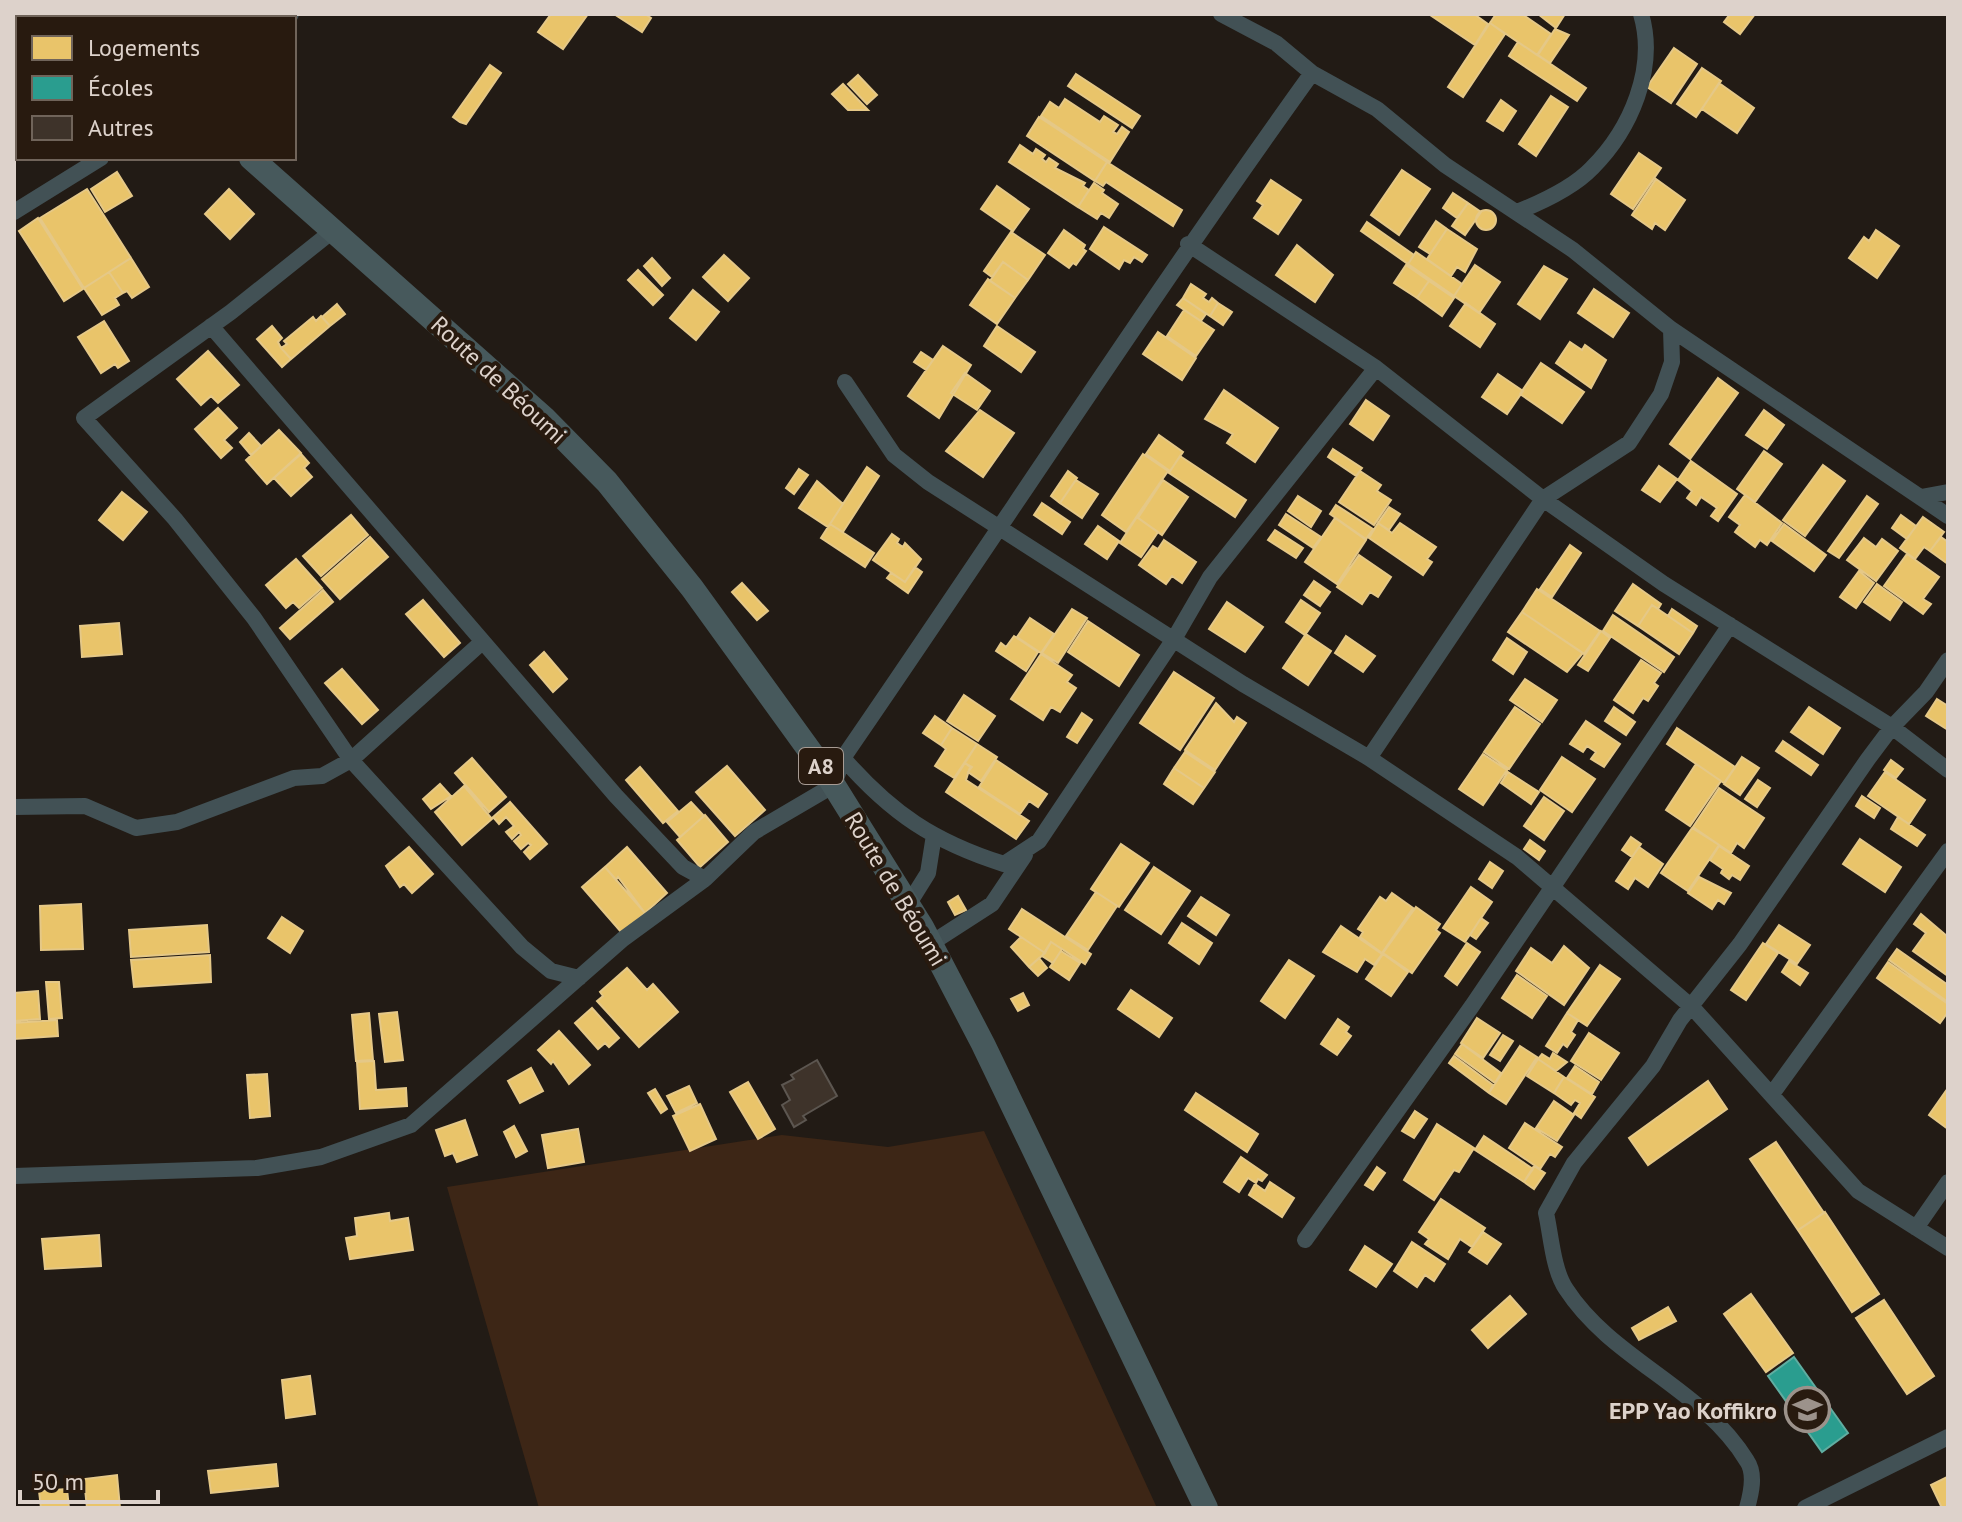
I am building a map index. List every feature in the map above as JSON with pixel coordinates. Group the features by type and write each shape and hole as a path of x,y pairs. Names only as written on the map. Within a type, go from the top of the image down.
{"main road":[{"name":"Route de Béoumi","path":"254,160 544,418 607,482 692,588 834,785 908,905 983,1044 1206,1508"}],"street":[{"path":"1517,212 1539,203 1591,170 1622,132 1643,76 1648,37 1641,14"},
{"path":"1229,16 1276,43 1312,73 1377,109 1445,165 1573,250 1671,329 1948,516"},
{"path":"14,1176 257,1168 321,1157 411,1125 623,939 705,879 754,832 834,785 843,758 1001,529 1188,244 1312,73"},
{"path":"14,212 98,160"},
{"path":"335,229 211,326 84,418 175,519 246,607 351,760 522,947 551,971 579,978"},
{"path":"1188,244 1376,368 1543,499 1664,584 1892,727 1948,770"},
{"path":"211,326 481,643 666,850 683,867 705,879"},
{"path":"1369,758 1543,499 1629,443 1661,394 1672,362 1671,329"},
{"path":"930,944 992,904 1056,816 1174,639 1210,577 1376,368"},
{"path":"845,382 894,455 1001,529 1369,758 1506,849 1693,1008 1858,1191 1948,1248"},
{"path":"1921,497 1948,492"},
{"path":"1305,1240 1472,1006 1730,625"},
{"path":"14,807 85,806 136,828 147,827 177,822 294,778 322,776 351,760 481,643"},
{"path":"1747,1508 1752,1489 1749,1463 1716,1424 1598,1331 1564,1287 1546,1213 1574,1163 1653,1066 1680,1020 1693,1008 1892,727 1926,692 1948,660"},
{"path":"843,758 909,823 972,854 1004,864 1028,851"},
{"path":"908,905 928,873 934,835"},
{"path":"1772,1094 1948,851"},
{"path":"1916,1228 1948,1182"},
{"path":"1805,1508 1948,1437"}],"shaded area":[{"path":"984,1131 1157,1508 539,1508 447,1187 782,1135 888,1147"}],"building: Logements":[{"path":"551,14 588,14 563,49 538,32"},
{"path":"614,14 645,14 651,18 642,32"},
{"path":"1474,14 1488,24 1475,45 1430,15"},
{"path":"1496,14 1522,14 1551,34 1537,55 1490,23"},
{"path":"1538,14 1565,14 1556,28"},
{"path":"1730,14 1755,14 1740,34 1724,22"},
{"path":"1490,23 1505,34 1463,97 1448,87"},
{"path":"1555,29 1569,35 1550,63 1538,55"},
{"path":"1518,42 1586,88 1577,101 1509,56"},
{"path":"1674,48 1697,64 1671,103 1647,87"},
{"path":"490,65 501,73 466,124 460,122 453,117"},
{"path":"1702,68 1721,81 1696,117 1677,104"},
{"path":"1076,74 1140,116 1132,128 1068,86"},
{"path":"858,75 877,95 867,104 848,84"},
{"path":"1719,83 1754,108 1737,133 1702,109"},
{"path":"843,84 868,110 848,110 832,94"},
{"path":"1551,96 1568,107 1536,156 1519,144"},
{"path":"1065,99 1100,122 1104,116 1118,125 1113,132 1117,134 1122,127 1129,132 1110,162 1041,116 1050,102 1059,108"},
{"path":"1501,100 1516,111 1503,131 1487,121"},
{"path":"1039,117 1107,162 1095,181 1027,136"},
{"path":"1020,145 1033,154 1036,149 1045,155 1042,159 1046,162 1049,158 1058,164 1055,168 1085,183 1083,186 1089,190 1078,207 1009,162"},
{"path":"1639,153 1661,168 1633,209 1611,194"},
{"path":"1107,162 1182,210 1173,226 1106,182 1103,186 1095,181"},
{"path":"1402,170 1430,189 1399,235 1371,215"},
{"path":"117,172 132,196 105,212 91,189"},
{"path":"1656,179 1685,200 1665,230 1655,223 1652,229 1632,215"},
{"path":"1271,180 1301,200 1278,234 1254,218 1263,205 1257,201"},
{"path":"1094,183 1118,204 1109,218 1101,213 1097,219 1078,207"},
{"path":"997,186 1029,209 1013,231 981,209"},
{"path":"87,189 131,258 84,288 40,218"},
{"path":"229,189 254,214 230,239 205,214"},
{"path":"1453,193 1468,203 1457,218 1443,208"},
{"path":"1468,203 1481,212 1465,235 1452,226"},
{"path":"1486,210 1493,213 1496,220 1493,227 1486,230 1479,227 1476,220 1479,213"},
{"path":"38,218 83,289 64,301 19,231"},
{"path":"1436,221 1447,229 1430,254 1419,247"},
{"path":"1367,222 1414,255 1408,264 1361,231"},
{"path":"1104,227 1147,255 1142,262 1134,257 1130,263 1124,260 1119,269 1090,249"},
{"path":"1447,229 1477,249 1465,272 1457,267 1451,276 1427,259"},
{"path":"1064,230 1085,245 1083,249 1086,251 1076,265 1073,263 1069,268 1048,253"},
{"path":"1876,230 1899,246 1877,278 1849,258 1864,237 1869,241"},
{"path":"1011,232 1045,255 1028,280 1003,262 992,277 984,271"},
{"path":"1297,245 1333,275 1315,302 1276,275"},
{"path":"1416,252 1462,284 1454,296 1408,264"},
{"path":"724,255 749,278 728,301 703,277"},
{"path":"131,258 149,287 132,298 127,291 123,293 109,272"},
{"path":"652,258 670,278 662,286 644,266"},
{"path":"1003,262 1028,280 1015,298 990,281"},
{"path":"1406,265 1429,281 1417,298 1394,283"},
{"path":"1475,265 1500,282 1479,313 1454,296"},
{"path":"1544,266 1567,279 1540,319 1518,304"},
{"path":"638,270 663,295 653,305 628,280"},
{"path":"109,272 123,293 115,298 119,305 102,315 84,288"},
{"path":"988,279 1015,298 997,324 970,305"},
{"path":"1429,281 1454,298 1442,316 1417,298"},
{"path":"1191,284 1206,294 1203,298 1209,302 1212,298 1218,303 1210,316 1183,298"},
{"path":"1594,289 1629,313 1613,337 1578,313"},
{"path":"693,290 719,312 696,340 670,318"},
{"path":"1183,298 1206,314 1201,321 1177,305"},
{"path":"1218,303 1232,312 1223,325 1210,316"},
{"path":"1466,303 1495,324 1480,347 1450,326"},
{"path":"337,304 345,314 330,326 322,317"},
{"path":"1184,310 1214,330 1196,356 1167,336"},
{"path":"321,316 330,326 291,359 281,348 287,344 284,341 313,317 316,321"},
{"path":"104,321 129,361 118,368 115,364 101,373 78,337"},
{"path":"272,326 282,338 278,342 281,348 291,359 282,367 257,339"},
{"path":"997,326 1035,352 1021,372 984,346"},
{"path":"1158,332 1196,358 1182,380 1143,354"},
{"path":"1570,342 1582,350 1585,345 1606,360 1591,388 1556,363"},
{"path":"943,346 971,365 939,418 908,396"},
{"path":"208,351 239,385 218,403 211,396 201,405 177,379"},
{"path":"921,352 933,360 926,370 914,362"},
{"path":"1541,363 1584,392 1562,423 1520,394"},
{"path":"965,373 990,391 977,410 951,393"},
{"path":"1498,374 1523,391 1507,414 1482,397"},
{"path":"1718,378 1738,393 1690,459 1670,444"},
{"path":"1224,390 1278,428 1255,462 1227,443 1233,434 1205,419"},
{"path":"1366,400 1389,416 1373,440 1350,424"},
{"path":"218,408 237,428 224,440 232,448 221,458 195,429"},
{"path":"980,410 1014,433 983,477 946,451"},
{"path":"1764,410 1784,425 1767,449 1746,435"},
{"path":"279,430 301,453 267,484 246,460"},
{"path":"249,433 261,446 251,455 240,442"},
{"path":"1159,435 1183,452 1170,471 1146,454"},
{"path":"1333,449 1362,468 1356,476 1328,457"},
{"path":"1764,451 1782,464 1755,502 1737,489"},
{"path":"301,454 309,463 304,468 312,477 291,496 274,478"},
{"path":"1143,454 1168,471 1126,532 1102,515"},
{"path":"1180,456 1246,500 1235,517 1169,473"},
{"path":"1691,461 1737,494 1718,521 1711,516 1717,508 1701,497 1696,505 1687,498 1692,491 1678,480"},
{"path":"1823,465 1845,481 1805,536 1783,520"},
{"path":"1659,466 1677,479 1660,502 1642,490"},
{"path":"867,467 879,476 843,532 830,524"},
{"path":"799,469 808,475 794,494 786,488"},
{"path":"1068,471 1077,478 1060,503 1051,496"},
{"path":"1360,471 1381,485 1377,491 1391,500 1374,525 1339,502"},
{"path":"1076,480 1098,494 1082,518 1060,503"},
{"path":"1163,480 1188,497 1162,535 1138,518"},
{"path":"817,481 843,504 828,527 799,508"},
{"path":"122,492 147,512 123,540 99,520"},
{"path":"1745,495 1782,523 1767,545 1760,540 1755,547 1735,532 1740,525 1729,517"},
{"path":"1298,496 1321,511 1311,527 1288,511"},
{"path":"1867,496 1878,504 1839,558 1828,551"},
{"path":"1042,503 1070,522 1062,534 1034,515"},
{"path":"1336,505 1373,529 1366,539 1330,514"},
{"path":"1389,507 1400,514 1389,530 1378,523"},
{"path":"1286,514 1321,537 1313,548 1279,525"},
{"path":"351,515 368,535 321,576 303,556"},
{"path":"1901,515 1916,526 1907,539 1892,528"},
{"path":"1137,517 1158,532 1141,557 1120,543"},
{"path":"1923,517 1944,532 1930,551 1924,547 1915,559 1900,548"},
{"path":"1335,518 1366,540 1337,584 1305,562"},
{"path":"1378,523 1392,533 1400,523 1436,547 1427,559 1432,562 1423,575 1369,538"},
{"path":"830,524 874,553 865,567 821,538"},
{"path":"1784,524 1826,555 1814,571 1772,541"},
{"path":"1098,526 1119,541 1107,559 1085,544"},
{"path":"1275,530 1303,548 1296,558 1268,540"},
{"path":"892,534 899,539 897,543 903,547 905,543 921,559 905,582 873,560"},
{"path":"370,537 388,557 340,599 322,579"},
{"path":"1941,537 1948,542 1948,564 1930,551"},
{"path":"1864,538 1876,547 1882,539 1898,551 1876,581 1847,560"},
{"path":"1164,540 1196,562 1182,583 1172,576 1166,584 1139,565 1153,546 1158,549"},
{"path":"1570,545 1581,553 1552,597 1540,589"},
{"path":"1907,554 1939,577 1923,599 1931,604 1923,614 1884,586"},
{"path":"1359,555 1391,577 1378,597 1370,592 1362,604 1337,587"},
{"path":"296,559 322,588 299,608 293,602 286,608 266,585"},
{"path":"915,567 922,572 908,593 887,578 891,573 905,582"},
{"path":"1859,571 1874,583 1856,608 1840,597"},
{"path":"1314,581 1330,592 1320,606 1304,595"},
{"path":"742,583 768,611 757,620 732,592"},
{"path":"1633,584 1661,604 1658,609 1652,605 1638,626 1615,611"},
{"path":"1877,584 1902,602 1890,620 1864,602"},
{"path":"1537,589 1600,631 1584,654 1522,612"},
{"path":"323,590 333,602 290,639 280,628"},
{"path":"423,600 460,643 444,657 406,614"},
{"path":"1301,600 1320,613 1305,635 1286,622"},
{"path":"1227,602 1263,627 1245,652 1209,629"},
{"path":"1652,605 1693,633 1679,654 1638,626"},
{"path":"1072,609 1087,618 1058,663 1042,653"},
{"path":"1672,609 1697,626 1693,633 1668,616"},
{"path":"1522,612 1583,653 1567,672 1508,632"},
{"path":"1613,615 1674,657 1664,672 1603,631"},
{"path":"1030,618 1054,634 1041,653 1017,637"},
{"path":"1088,621 1139,655 1119,686 1068,652"},
{"path":"119,623 122,654 82,657 80,626"},
{"path":"1601,631 1610,638 1588,671 1578,665"},
{"path":"1306,634 1331,651 1308,685 1283,668"},
{"path":"1014,636 1038,652 1026,671 996,651 1001,643 1006,647"},
{"path":"1346,636 1375,656 1363,672 1335,653"},
{"path":"1507,638 1527,652 1513,674 1493,660"},
{"path":"544,652 567,679 553,692 530,665"},
{"path":"1041,654 1072,675 1067,682 1076,688 1060,712 1051,707 1043,720 1011,699"},
{"path":"1641,660 1661,673 1654,683 1658,686 1648,701 1643,698 1633,713 1614,700"},
{"path":"342,669 378,710 362,724 325,683"},
{"path":"1174,672 1214,698 1180,750 1140,723"},
{"path":"1525,679 1557,700 1542,722 1510,700"},
{"path":"964,695 995,716 978,741 947,721"},
{"path":"1937,699 1948,706 1948,730 1926,716"},
{"path":"1216,703 1234,722 1237,717 1246,723 1215,770 1185,750"},
{"path":"1515,707 1540,724 1509,769 1484,752"},
{"path":"1614,707 1635,722 1626,735 1605,721"},
{"path":"1809,707 1840,728 1823,754 1791,732"},
{"path":"1082,713 1092,720 1077,743 1067,737"},
{"path":"935,716 952,728 941,745 923,733"},
{"path":"1586,721 1620,744 1604,767 1591,759 1596,752 1587,746 1583,752 1570,744"},
{"path":"952,728 977,744 954,778 935,766 946,749 941,745"},
{"path":"1677,728 1735,767 1724,783 1667,744"},
{"path":"1783,741 1818,765 1811,775 1776,751"},
{"path":"977,744 997,757 981,781 968,772 972,767 965,763"},
{"path":"1185,752 1215,772 1204,788 1174,768"},
{"path":"1483,754 1507,770 1483,805 1459,789"},
{"path":"1562,757 1595,779 1572,812 1540,790"},
{"path":"1742,757 1759,768 1740,795 1724,784"},
{"path":"472,758 506,797 489,812 455,773"},
{"path":"996,760 1047,794 1038,807 1029,801 1020,814 979,787"},
{"path":"1891,760 1903,769 1896,778 1884,770"},
{"path":"965,763 970,767 966,780 1029,821 1016,839 946,792"},
{"path":"1696,764 1721,781 1690,826 1666,810"},
{"path":"727,766 765,810 735,836 696,792"},
{"path":"640,767 678,811 663,823 626,780"},
{"path":"1174,768 1204,788 1193,804 1164,784"},
{"path":"1508,772 1539,792 1531,804 1501,783"},
{"path":"1885,772 1925,800 1909,824 1868,796"},
{"path":"1758,780 1770,788 1757,807 1745,799"},
{"path":"440,784 451,796 431,809 423,799"},
{"path":"464,786 492,819 462,845 435,812"},
{"path":"1719,788 1764,818 1744,848 1737,843 1731,853 1693,827"},
{"path":"1862,796 1880,808 1874,818 1856,806"},
{"path":"1544,797 1564,811 1544,840 1524,826"},
{"path":"510,802 547,844 530,859 524,852 531,845 528,843 521,849 514,841 521,835 519,832 512,839 506,832 514,826 506,817 499,824 493,817"},
{"path":"691,802 704,816 680,837 667,822"},
{"path":"705,815 728,842 700,867 677,840"},
{"path":"1898,817 1925,835 1917,846 1891,829"},
{"path":"1692,828 1719,845 1688,891 1661,873"},
{"path":"1631,837 1641,844 1632,857 1622,850"},
{"path":"1860,839 1901,867 1885,892 1843,864"},
{"path":"1530,840 1545,851 1539,860 1524,849"},
{"path":"1121,844 1149,863 1119,907 1091,889"},
{"path":"1719,846 1749,866 1740,880 1732,875 1729,879 1721,873 1723,869 1710,860"},
{"path":"409,847 433,874 412,893 404,884 400,887 386,866"},
{"path":"627,847 667,893 645,913 618,877 616,880 605,867"},
{"path":"1639,847 1663,864 1648,887 1635,878 1628,889 1616,881"},
{"path":"1490,862 1503,871 1492,888 1479,879"},
{"path":"605,867 645,913 622,933 582,887"},
{"path":"1154,867 1190,891 1161,934 1125,910"},
{"path":"1699,877 1731,893 1724,904 1718,900 1712,909 1688,893"},
{"path":"1471,887 1492,902 1465,942 1443,928"},
{"path":"1096,892 1117,906 1088,950 1066,936"},
{"path":"1392,893 1413,908 1382,953 1360,937 1363,932 1358,929 1380,897 1386,901"},
{"path":"958,896 966,910 955,915 948,902"},
{"path":"1201,897 1229,915 1216,935 1188,916"},
{"path":"81,904 83,949 41,950 40,906"},
{"path":"1416,907 1440,924 1436,930 1440,933 1412,973 1383,953"},
{"path":"1022,909 1091,954 1085,964 1051,942 1045,953 1009,929"},
{"path":"1921,914 1948,937 1948,976 1913,951 1926,933 1914,924"},
{"path":"282,917 303,931 290,953 268,938"},
{"path":"1481,918 1488,923 1476,939 1470,935"},
{"path":"1182,923 1212,943 1199,964 1169,943"},
{"path":"207,925 209,952 131,957 129,930"},
{"path":"1779,925 1810,945 1797,964 1766,944"},
{"path":"1341,926 1382,954 1374,965 1365,959 1357,972 1323,952"},
{"path":"1021,937 1045,953 1029,967 1011,947"},
{"path":"1051,942 1062,949 1053,963 1042,956"},
{"path":"1467,943 1480,952 1457,985 1445,976"},
{"path":"1763,943 1778,953 1746,1000 1731,990"},
{"path":"1564,946 1589,968 1564,1005 1516,971 1531,948 1552,963"},
{"path":"1897,949 1948,985 1948,1002 1889,960"},
{"path":"1061,951 1080,963 1069,980 1050,967"},
{"path":"1383,954 1408,972 1391,996 1366,979"},
{"path":"210,955 211,982 134,987 131,960"},
{"path":"1039,958 1047,968 1038,976 1029,967"},
{"path":"1289,960 1314,976 1285,1018 1261,1001"},
{"path":"1789,961 1808,973 1800,985 1782,972"},
{"path":"1888,962 1948,1004 1948,1012 1940,1023 1877,978"},
{"path":"1600,965 1620,979 1587,1026 1567,1013"},
{"path":"627,968 647,990 653,984 678,1012 639,1047 597,1001 603,996 600,992"},
{"path":"1517,975 1547,996 1532,1018 1502,998"},
{"path":"46,982 59,982 62,1018 49,1019"},
{"path":"1131,990 1172,1018 1159,1037 1118,1009"},
{"path":"38,991 40,1019 14,1021 14,993"},
{"path":"1023,993 1029,1005 1018,1011 1011,999"},
{"path":"592,1008 619,1038 609,1047 605,1043 598,1049 575,1023"},
{"path":"397,1012 403,1060 385,1062 379,1014"},
{"path":"369,1013 373,1060 356,1061 352,1015"},
{"path":"1567,1013 1578,1020 1571,1032 1575,1035 1567,1047 1563,1044 1557,1053 1546,1046"},
{"path":"1477,1018 1500,1033 1483,1058 1461,1043"},
{"path":"1338,1019 1349,1027 1346,1032 1351,1036 1337,1055 1321,1044"},
{"path":"57,1020 58,1036 14,1039 14,1023"},
{"path":"559,1031 590,1065 569,1084 553,1061 551,1064 538,1050"},
{"path":"1589,1033 1619,1053 1601,1080 1571,1061"},
{"path":"1503,1035 1513,1041 1500,1061 1490,1055"},
{"path":"1462,1044 1501,1073 1495,1083 1455,1054"},
{"path":"1520,1046 1537,1057 1506,1104 1489,1093"},
{"path":"1553,1053 1567,1062 1556,1071 1538,1059 1542,1054 1550,1059"},
{"path":"1454,1056 1493,1085 1489,1093 1449,1063"},
{"path":"1538,1059 1564,1077 1554,1093 1527,1076"},
{"path":"374,1061 376,1090 406,1088 407,1106 360,1109 357,1062"},
{"path":"1575,1066 1599,1082 1592,1094 1567,1078"},
{"path":"531,1068 543,1091 520,1103 508,1081"},
{"path":"267,1074 270,1116 250,1118 247,1075"},
{"path":"1564,1077 1595,1097 1581,1118 1574,1113 1580,1103 1575,1100 1571,1105 1554,1093"},
{"path":"1708,1081 1727,1109 1648,1165 1629,1138"},
{"path":"748,1082 775,1129 758,1139 730,1092"},
{"path":"689,1086 697,1103 676,1113 667,1096"},
{"path":"1948,1088 1948,1129 1929,1115"},
{"path":"655,1089 667,1109 661,1113 648,1093"},
{"path":"1196,1093 1258,1134 1247,1152 1185,1110"},
{"path":"1554,1101 1574,1115 1557,1141 1536,1128"},
{"path":"700,1104 716,1139 690,1151 673,1116"},
{"path":"1415,1111 1427,1119 1414,1138 1402,1131"},
{"path":"465,1120 477,1155 457,1162 453,1153 445,1156 436,1130"},
{"path":"1525,1123 1562,1147 1555,1157 1550,1154 1540,1169 1509,1148"},
{"path":"1437,1124 1474,1148 1459,1172 1454,1170 1434,1200 1404,1180"},
{"path":"514,1126 527,1151 516,1157 504,1132"},
{"path":"578,1129 584,1162 548,1168 542,1135"},
{"path":"1484,1136 1533,1169 1524,1182 1475,1150"},
{"path":"1776,1142 1824,1213 1798,1230 1750,1159"},
{"path":"1241,1157 1267,1175 1256,1183 1248,1178 1239,1192 1224,1182"},
{"path":"1534,1166 1545,1173 1534,1189 1524,1182"},
{"path":"1377,1167 1385,1173 1373,1190 1365,1185"},
{"path":"1270,1182 1294,1198 1282,1217 1249,1195 1255,1184 1265,1191"},
{"path":"1441,1199 1485,1228 1472,1247 1460,1239 1448,1259 1425,1244 1429,1239 1419,1232"},
{"path":"1825,1212 1879,1294 1852,1312 1798,1230"},
{"path":"389,1213 390,1221 408,1218 413,1250 350,1259 346,1238 357,1236 355,1218"},
{"path":"1483,1232 1501,1244 1487,1264 1469,1252"},
{"path":"99,1235 101,1266 45,1269 42,1239"},
{"path":"1412,1242 1445,1264 1434,1281 1425,1275 1417,1287 1394,1271"},
{"path":"1365,1246 1392,1264 1376,1287 1350,1270"},
{"path":"1751,1294 1793,1353 1766,1372 1724,1314"},
{"path":"1510,1296 1526,1314 1488,1348 1472,1330"},
{"path":"1884,1300 1934,1376 1907,1394 1856,1318"},
{"path":"1668,1307 1676,1321 1639,1340 1632,1328"},
{"path":"310,1376 315,1414 286,1418 282,1380"},
{"path":"276,1464 278,1486 211,1493 208,1471"},
{"path":"117,1475 120,1508 87,1508 84,1479"},
{"path":"1947,1477 1948,1508 1942,1508 1931,1485"},
{"path":"67,1489 69,1508 41,1508 39,1491"}],"building: Écoles":[{"path":"1794,1357 1848,1433 1822,1452 1768,1376"}],"building: Autres":[{"path":"817,1060 837,1096 803,1116 806,1120 794,1127 782,1105 790,1100 782,1085 794,1079 791,1075"}],"place":[{"name":"EPP Yao Koffikro","path":"1808,1410"}]}
